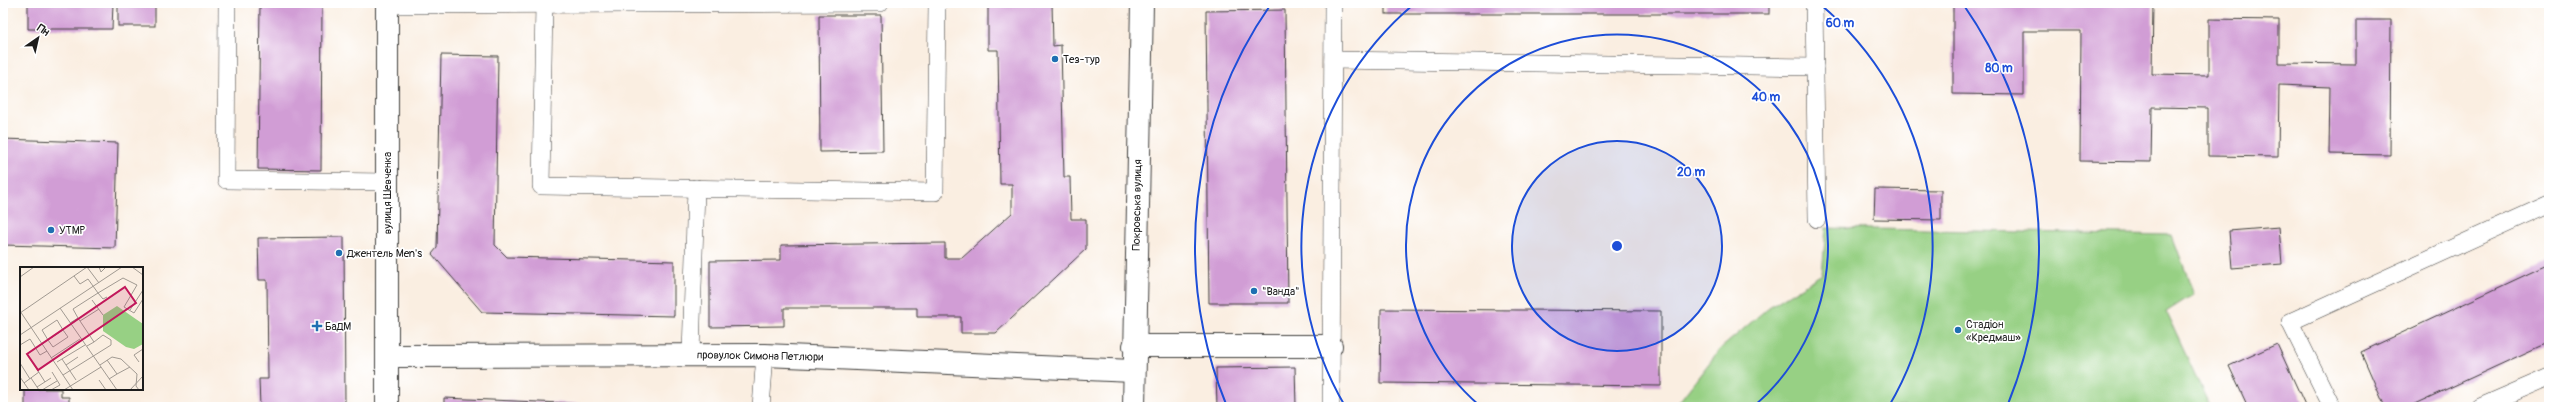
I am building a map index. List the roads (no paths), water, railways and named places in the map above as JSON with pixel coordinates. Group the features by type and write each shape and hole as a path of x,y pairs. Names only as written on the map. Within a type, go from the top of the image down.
{"street":[{"name":"Покровська вулиця","path":"1134,407 1133,371 1142,3"},
{"name":"вулиця Шевченка","path":"387,4 388,407"},
{"path":"1134,346 1331,346"},
{"name":"провулок Симона Петлюри","path":"388,356 765,355 1133,371"}],"lane":[{"path":"227,3 226,180 387,182"},
{"path":"387,4 880,3"},
{"path":"544,4 541,186 935,192 937,3"},
{"path":"1331,407 1333,3"},
{"path":"1814,3 1817,219"},
{"path":"1333,60 1815,67"},
{"path":"691,355 696,188"},
{"path":"2332,407 2290,322 2549,204"},
{"path":"761,407 765,355"},
{"path":"2480,407 2549,377"}],"place":[{"name":"Тез-тур","path":"1055,59"},
{"name":"УТМР","path":"51,230"},
{"name":"Джентель Men's","path":"339,253"},
{"name":"\"Ванда\"","path":"1254,291"},
{"name":"БаДМ","path":"317,326"},
{"name":"Стадіон «Кредмаш»","path":"1958,330"}]}
